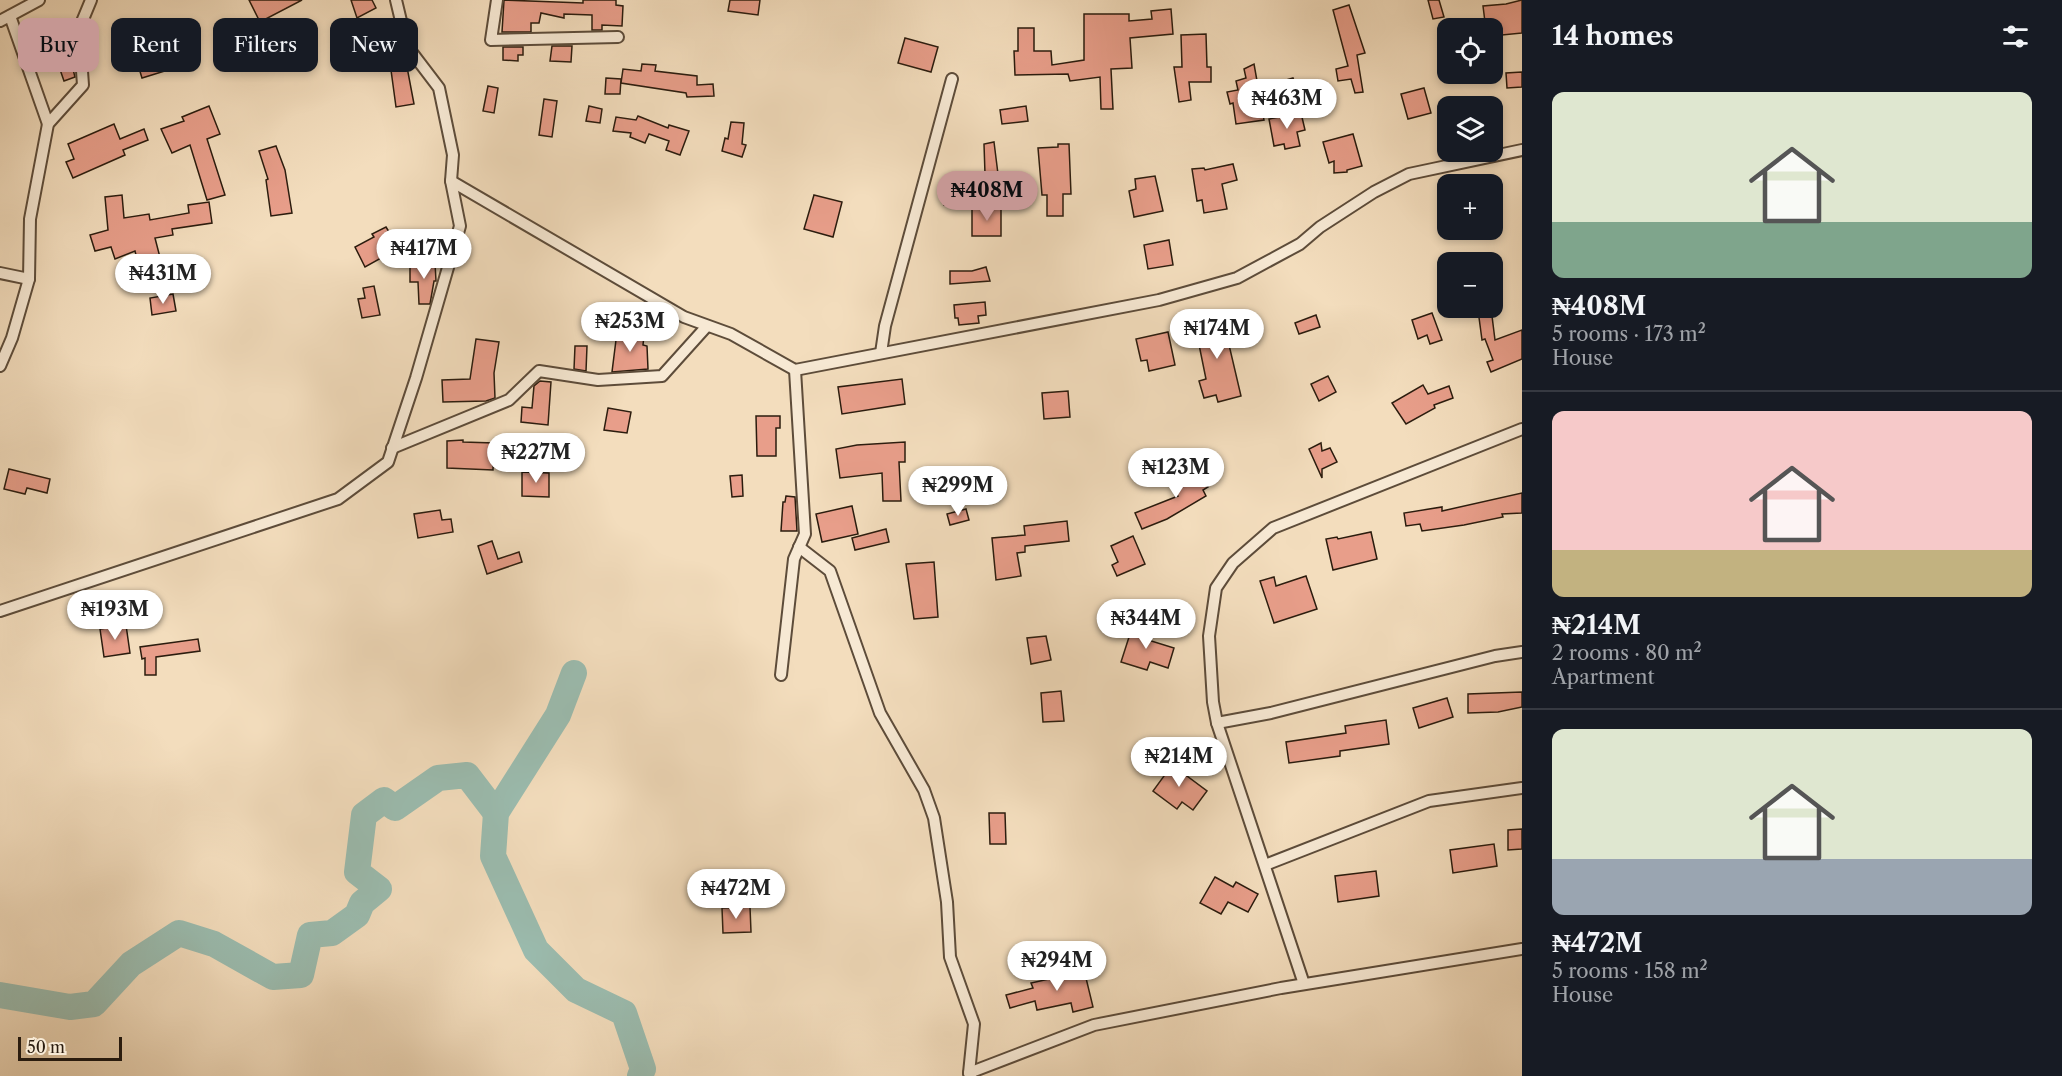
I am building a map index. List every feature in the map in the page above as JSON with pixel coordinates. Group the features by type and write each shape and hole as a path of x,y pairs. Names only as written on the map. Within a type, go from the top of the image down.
{"street":[{"path":"39,0 5,18 48,124"},
{"path":"0,366 12,338 29,279 30,219 48,124 84,85 79,29 91,0"},
{"path":"0,611 338,499 388,462 416,378 460,226 451,181 453,155 439,88 407,46 396,0"},
{"path":"497,0 491,40 618,38"},
{"path":"881,353 885,326 952,79"},
{"path":"451,181 684,317 731,334 795,370 1159,300 1237,278 1300,244 1320,227 1374,192 1409,174 1522,150"},
{"path":"0,273 29,279"},
{"path":"392,448 509,400 538,371 598,380 662,376 707,326"},
{"path":"781,675 794,559 805,534 795,370"},
{"path":"1304,984 1217,723 1213,702 1209,636 1216,588 1233,563 1273,528 1522,429"},
{"path":"799,547 830,572 880,713 924,790 934,818 947,902 950,957 974,1024 970,1074 1094,1025 1304,984 1522,949"},
{"path":"1217,723 1271,713 1495,656 1522,652"},
{"path":"1265,864 1429,801 1522,788"}],"building":[{"path":"249,0 302,0 268,18 258,18"},
{"path":"351,0 372,0 376,8 357,18"},
{"path":"504,0 583,3 583,0 616,0 616,5 623,6 622,26 602,25 602,30 592,30 592,15 564,14 564,18 541,13 539,23 531,23 531,32 502,32"},
{"path":"730,0 760,0 758,15 728,11"},
{"path":"1428,0 1439,0 1444,17 1433,19"},
{"path":"1522,0 1522,33 1503,35 1503,18 1484,18 1483,6"},
{"path":"1349,5 1365,53 1357,55 1363,92 1355,93 1351,79 1338,81 1336,69 1348,66 1333,10"},
{"path":"1171,9 1173,34 1130,38 1132,68 1111,69 1113,109 1101,109 1100,77 1070,81 1068,74 1015,75 1014,51 1018,51 1018,28 1034,28 1034,51 1051,51 1052,65 1084,60 1084,14 1129,14 1129,21 1152,19 1151,11"},
{"path":"1206,34 1207,67 1211,67 1211,82 1189,82 1191,100 1179,102 1174,67 1182,67 1181,35"},
{"path":"905,38 938,47 931,72 898,63"},
{"path":"552,46 572,46 571,62 550,61"},
{"path":"503,47 523,47 523,55 518,55 518,61 503,60"},
{"path":"642,64 656,65 655,71 697,76 697,85 713,84 714,96 687,97 686,93 621,83 623,69 641,71"},
{"path":"1254,64 1264,120 1236,124 1233,103 1230,104 1227,92 1238,90 1236,81 1246,78 1244,69"},
{"path":"61,72 74,72 75,77 64,81"},
{"path":"140,72 162,72 142,78"},
{"path":"391,72 408,72 414,104 396,107"},
{"path":"1522,72 1522,87 1507,88 1506,73"},
{"path":"606,78 621,79 620,94 605,94"},
{"path":"1293,78 1303,105 1291,109 1286,92 1279,94 1276,83"},
{"path":"488,86 498,88 494,113 483,111"},
{"path":"1424,88 1431,113 1408,119 1401,94"},
{"path":"544,99 557,101 552,137 539,135"},
{"path":"209,106 220,134 207,139 225,195 207,200 190,145 172,153 161,129 184,121 182,117"},
{"path":"589,106 602,109 600,123 586,121"},
{"path":"1026,106 1028,121 1002,124 1000,110"},
{"path":"1301,113 1305,130 1297,132 1300,146 1285,149 1284,144 1274,146 1269,119"},
{"path":"638,116 668,128 669,125 689,131 680,155 666,150 669,141 649,134 645,143 630,137 631,133 613,131 616,117 636,120"},
{"path":"731,122 744,123 742,144 746,145 742,157 722,151 725,138 728,139"},
{"path":"114,124 120,139 144,129 148,140 123,150 125,155 73,178 66,162 74,159 68,144"},
{"path":"1353,134 1362,166 1347,170 1347,172 1334,173 1334,161 1329,163 1323,142"},
{"path":"994,142 998,174 985,174 984,144"},
{"path":"1058,144 1069,144 1071,194 1063,194 1063,216 1047,216 1047,195 1042,195 1038,148 1058,147"},
{"path":"276,146 285,170 292,213 271,216 266,180 268,179 259,151"},
{"path":"1233,164 1237,180 1222,184 1227,209 1204,213 1202,200 1197,201 1192,169 1204,168 1205,170"},
{"path":"1155,176 1163,211 1134,217 1129,191 1136,189 1135,179"},
{"path":"944,186 967,187 966,206 944,205"},
{"path":"122,195 124,218 149,214 150,220 189,213 188,205 209,202 212,223 172,229 173,235 155,238 164,273 142,279 135,251 115,259 111,247 95,251 90,235 108,230 105,197"},
{"path":"814,195 842,202 833,237 804,229"},
{"path":"1001,207 1001,236 972,236 972,208"},
{"path":"386,227 399,248 365,267 355,247 374,237 372,234"},
{"path":"1169,240 1173,265 1148,269 1144,245"},
{"path":"435,263 436,281 434,281 430,304 419,304 418,282 410,282 410,264"},
{"path":"986,267 990,281 950,284 950,271 972,271"},
{"path":"374,286 380,315 362,318 358,299 365,298 363,288"},
{"path":"173,294 176,311 152,315 150,298"},
{"path":"985,302 986,315 978,316 979,323 959,325 958,318 955,318 954,305"},
{"path":"1432,313 1442,340 1430,344 1427,335 1418,339 1412,320"},
{"path":"1222,315 1241,396 1218,402 1216,395 1204,398 1199,381 1206,379 1194,320"},
{"path":"1316,315 1320,327 1299,334 1295,323"},
{"path":"1479,318 1492,318 1495,340 1522,330 1522,359 1491,372 1487,362 1493,360 1485,339 1482,340"},
{"path":"617,332 644,336 643,345 647,346 648,369 612,372"},
{"path":"1168,332 1175,365 1149,371 1147,360 1141,361 1136,339"},
{"path":"476,339 499,342 494,373 495,398 486,401 443,402 442,380 470,379"},
{"path":"575,346 587,346 586,371 574,369"},
{"path":"1328,376 1336,392 1319,401 1311,384"},
{"path":"902,379 905,404 842,414 838,387"},
{"path":"540,381 551,382 548,425 521,422 522,407 532,408 534,386"},
{"path":"1423,385 1428,394 1449,386 1453,398 1434,405 1435,408 1406,424 1392,403"},
{"path":"1068,391 1070,417 1044,419 1042,393"},
{"path":"608,408 631,412 627,433 604,430"},
{"path":"756,416 780,416 780,428 776,428 776,456 757,456"},
{"path":"463,440 463,442 494,443 493,470 447,468 447,441"},
{"path":"905,442 905,462 899,462 901,501 883,501 882,473 840,478 836,449 857,445"},
{"path":"1321,443 1322,451 1330,448 1337,462 1322,469 1322,478 1309,449"},
{"path":"1196,467 1208,487 1203,490 1206,496 1167,519 1142,529 1135,513 1178,496 1170,482"},
{"path":"9,469 50,479 47,493 27,488 25,494 4,489"},
{"path":"522,472 549,473 549,497 522,496"},
{"path":"742,475 743,496 732,497 730,476"},
{"path":"1522,493 1522,513 1502,514 1503,517 1422,531 1420,524 1406,526 1404,513 1442,507 1442,511"},
{"path":"786,496 795,497 797,531 781,531 783,502"},
{"path":"852,506 858,534 822,542 816,514"},
{"path":"966,509 969,520 950,525 947,514"},
{"path":"440,510 442,520 451,519 453,532 418,538 414,514"},
{"path":"1067,521 1069,541 1025,546 1025,552 1017,553 1021,576 996,580 992,538 1025,535 1024,526"},
{"path":"886,529 889,542 855,550 852,538"},
{"path":"1371,532 1377,559 1333,570 1326,539 1337,537 1338,539"},
{"path":"1133,536 1145,564 1117,576 1112,565 1118,562 1111,546"},
{"path":"492,541 498,559 519,552 522,562 487,574 478,546"},
{"path":"934,562 938,617 914,619 906,564"},
{"path":"1306,576 1317,609 1274,623 1260,581 1274,577 1276,586"},
{"path":"1139,621 1151,623 1148,640 1174,648 1168,668 1150,662 1147,670 1121,662 1130,634 1136,636"},
{"path":"126,625 130,653 104,657 100,629"},
{"path":"1046,636 1051,660 1031,664 1027,638"},
{"path":"198,639 200,651 156,657 156,675 145,675 145,658 142,659 140,647"},
{"path":"1061,691 1064,721 1043,722 1041,693"},
{"path":"1522,692 1522,707 1498,712 1468,713 1468,694"},
{"path":"1447,698 1453,717 1419,728 1413,708"},
{"path":"1386,720 1389,744 1340,751 1340,756 1289,763 1286,742 1346,733 1345,726"},
{"path":"1172,759 1182,763 1179,770 1207,791 1193,810 1182,802 1177,809 1153,791 1167,772"},
{"path":"989,813 1005,813 1006,844 990,844"},
{"path":"1522,829 1522,849 1508,850 1508,830"},
{"path":"1494,844 1497,866 1453,873 1450,850"},
{"path":"1376,871 1379,896 1338,902 1335,876"},
{"path":"1215,877 1233,887 1236,882 1258,894 1248,912 1228,902 1221,914 1200,903"},
{"path":"750,907 751,932 723,933 722,908"},
{"path":"1079,962 1086,978 1093,1007 1073,1012 1071,1003 1037,1010 1035,1001 1010,1008 1006,995 1033,988 1031,983 1067,975 1064,969"}],"waterway":[{"path":"574,673 558,715 496,813 493,856 536,950 576,990 624,1013 643,1069 640,1076"},
{"path":"0,995 70,1007 94,1004 131,964 179,933 214,944 273,977 301,975 310,935 332,933 357,915 362,903 379,889 357,872 364,815 384,800 395,808 438,778 467,775 496,813"}]}
